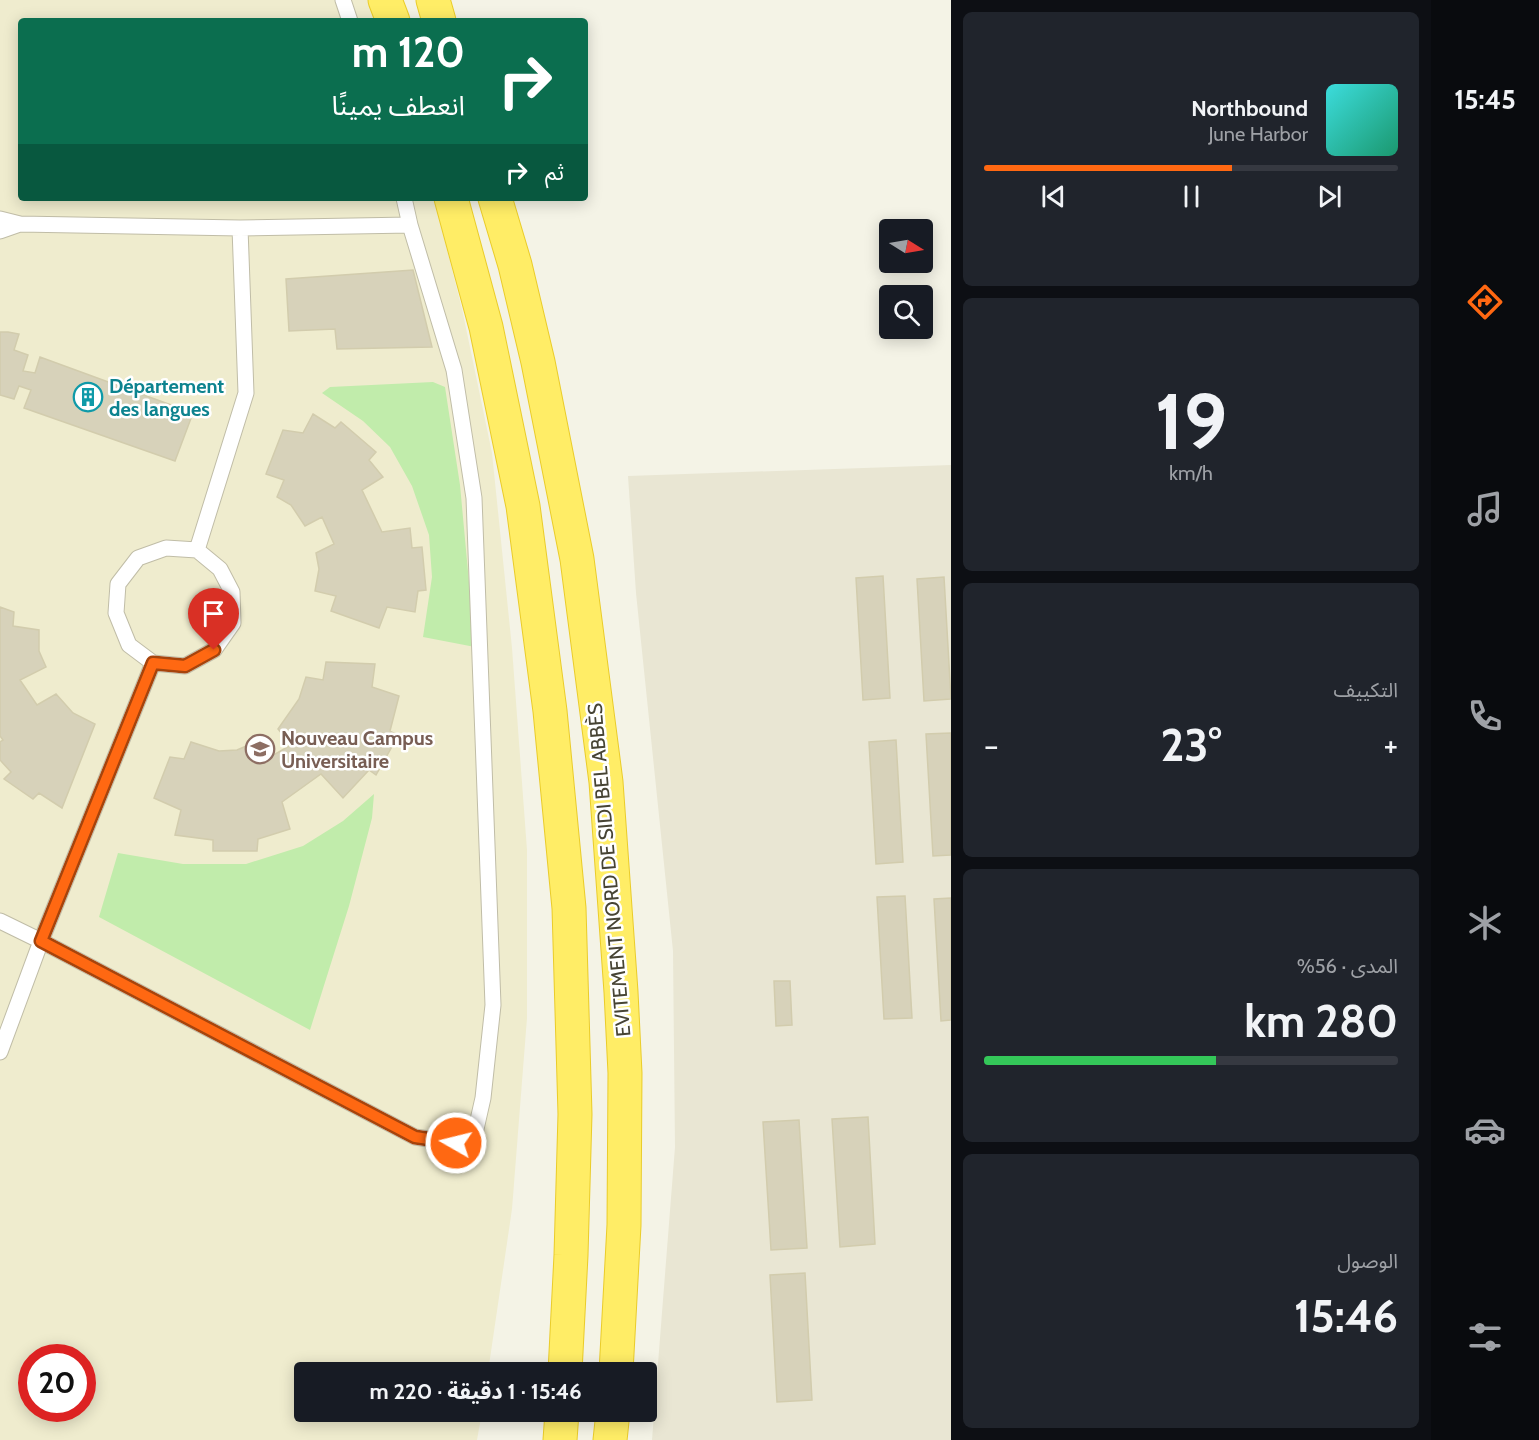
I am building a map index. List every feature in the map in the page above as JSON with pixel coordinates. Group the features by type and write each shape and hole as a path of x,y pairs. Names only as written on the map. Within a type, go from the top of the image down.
{"highway":[{"path":"385,0 392,18"},
{"path":"432,0 438,18"},
{"path":"452,201 486,327 523,506 552,735 569,908 575,1114 566,1362"},
{"name":"EVITEMENT NORD DE SIDI BEL ABBÈS","path":"496,201 538,362 577,559 606,782 625,1073 624,1226 617,1362"},
{"path":"560,1440 561,1422"},
{"path":"610,1440 612,1422"}],"lane":[{"path":"343,0 349,18"},
{"path":"0,921 415,1137 456,1143 467,1140 476,1129 483,1098 493,1005 474,498 454,370 405,201"},
{"path":"0,219 20,224 240,228 410,225"},
{"path":"0,231 20,224"},
{"path":"196,550 246,393 240,228"},
{"path":"166,548 196,550 220,569 232,592 233,623 214,650 185,666 153,663 129,645 116,613 118,584 138,558 166,548"},
{"path":"0,1052 41,941 153,663"}],"shaded area":[{"name":"Nouveau Campus Universitaire","path":"0,0 368,0 374,18 18,18 18,201 435,201 462,309 492,453 512,648 527,850 527,1018 512,1209 489,1362 294,1362 294,1422 480,1422 477,1440 0,1440"},
{"path":"951,465 951,1440 652,1440 653,1422 657,1422 657,1376 675,1147 673,951 636,593 628,476"}],"green space":[{"path":"433,382 445,387 460,485 475,647 423,637 432,577 429,535 412,486 390,447 363,421 322,393 330,387"},
{"path":"374,794 372,818 349,906 310,1030 99,917 118,853 183,864 246,864 303,846 343,821"}],"building":[{"path":"413,270 432,347 337,349 335,329 289,331 286,279"},
{"name":"Département des langues","path":"0,332 19,334 14,350 28,355 23,371 35,373 40,357 193,413 175,461 24,408 31,390 19,386 14,399 0,395"},
{"path":"313,414 335,428 341,422 376,452 369,460 383,477 362,490 382,532 410,528 412,548 422,547 426,590 418,591 415,612 387,607 379,628 331,611 336,596 315,591 319,569 316,553 334,544 322,517 305,526 291,505 277,497 284,480 266,474 283,430 303,433"},
{"path":"883,576 890,698 863,700 856,578"},
{"path":"944,577 951,699 924,701 917,579"},
{"path":"0,607 14,612 13,626 39,630 39,651 46,667 20,680 37,705 56,694 73,713 95,724 62,808 39,793 33,799 4,779 11,772 0,760 0,742 3,740 0,736"},
{"path":"326,662 375,664 372,687 399,696 390,731 398,736 376,775 369,770 343,798 321,774 282,802 290,829 258,839 257,851 213,851 213,840 175,835 181,810 154,798 170,757 184,759 191,742 219,751 237,750 258,741 265,760 291,745 278,729 299,699 306,677 323,680"},
{"path":"951,733 951,855 933,856 926,734"},
{"path":"896,740 903,862 876,864 869,742"},
{"path":"905,896 912,1018 884,1019 877,897"},
{"path":"951,898 951,1020 941,1021 934,899"},
{"path":"774,981 790,981 792,1025 776,1026"},
{"path":"868,1117 875,1244 840,1247 832,1119"},
{"path":"799,1120 807,1248 771,1250 763,1122"},
{"path":"805,1273 812,1400 777,1402 770,1275"}],"place":[{"name":"Département des langues","path":"88,397"},
{"name":"Nouveau Campus Universitaire","path":"260,749"}],"route":[{"path":"214,650 185,666 153,663 41,941 415,1137 456,1143"}]}
